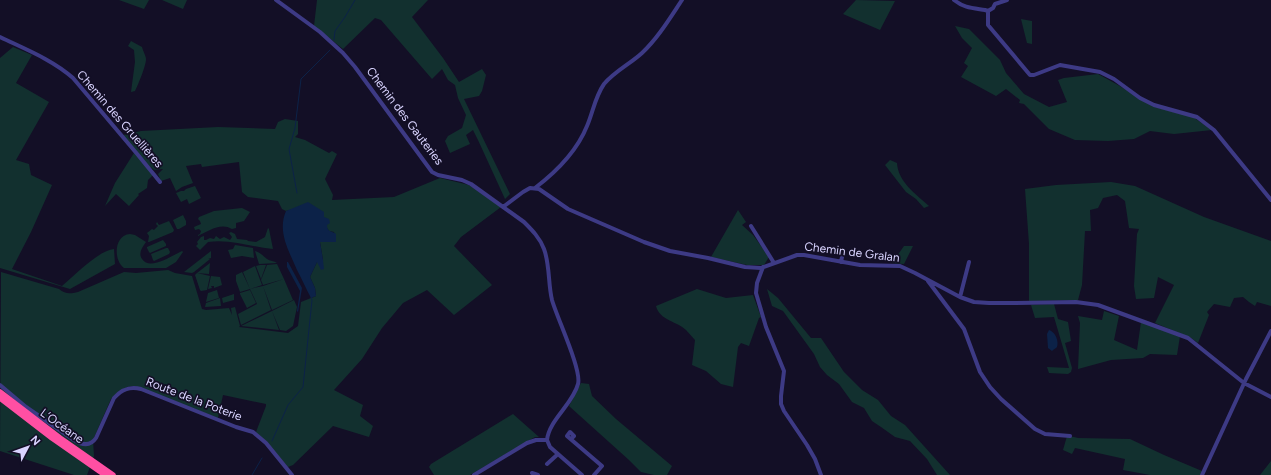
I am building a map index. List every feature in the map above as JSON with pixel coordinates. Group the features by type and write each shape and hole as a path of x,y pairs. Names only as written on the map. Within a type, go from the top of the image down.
{"highway":[{"name":"L’Océane","path":"0,392 44,427 113,475"},
{"name":"L’Océane","path":"0,398 52,438 105,475"}],"street":[{"name":"Chemin des Gauteries","path":"276,0 320,32 351,62 432,172 471,184 530,228 541,242 552,299 578,374 578,385 576,390 549,432 547,440"},
{"path":"503,207 523,192 530,188 535,188 552,176 576,146 586,129 594,103 605,83 646,50 682,0"},
{"path":"954,0 960,6 985,10 988,12"},
{"path":"988,12 995,4 1007,0"},
{"path":"988,12 988,25 1030,75 1034,75 1060,65 1100,72 1114,79 1140,98 1154,105 1197,117 1214,130 1271,200"},
{"name":"Chemin des Gruellières","path":"0,37 45,59 64,70 73,78 160,182"},
{"name":"Chemin de Gralan","path":"535,188 544,191 568,209 644,242 670,251 745,267 763,267 797,255 804,255 841,262 875,266 900,266 960,297 974,302 1076,302 1098,305 1188,338 1244,384 1271,398"},
{"path":"751,226 774,263"},
{"path":"841,262 843,252"},
{"path":"960,297 969,262"},
{"path":"763,267 756,293 766,327 784,371 781,404 814,459 821,475"},
{"path":"927,279 964,329 980,372 990,387 1001,399 1035,429 1045,434 1070,436"},
{"path":"1202,475 1244,384 1271,331"},
{"name":"Route de la Poterie","path":"0,385 26,407 80,444 86,445 91,443 96,438 117,394 128,388 141,389 236,427 253,432 266,443 292,475"},
{"path":"571,439 602,466 594,475 592,473 589,475"},
{"path":"474,475 527,443 536,440 547,440 550,446 582,475"},
{"path":"547,464 558,454"},
{"path":"532,474 538,475"}],"green space":[{"path":"119,0 149,0 144,9"},
{"path":"162,0 187,0 183,9"},
{"path":"317,0 428,0 412,17 459,82 482,69 486,75 482,91 479,96 464,99 510,194 505,199 473,130 466,135 470,144 450,153 445,141 448,136 462,128 466,115 458,98 455,85 448,80 442,69 432,79 381,20 375,18 343,49 314,26"},
{"path":"856,0 895,1 880,30 843,14"},
{"path":"1021,19 1032,21 1032,44 1027,43"},
{"path":"955,26 969,29 1000,60 1006,73 1024,94 1049,107 1067,102 1058,80 1098,74 1155,107 1193,117 1212,130 1174,134 1150,131 1134,139 1108,141 1075,140 1049,129 1024,104 1019,103 1020,100 1006,89 996,96 961,77 968,66 964,63 972,48 962,38"},
{"path":"131,41 142,47 146,56 146,62 135,91 131,92 135,62 134,50 128,46"},
{"path":"13,47 32,55 16,83 49,102 16,160 29,164 31,175 52,185 31,232 12,269 62,286 101,254 108,250 114,249 115,264 70,289 0,268 0,58"},
{"path":"285,119 298,121 298,134 295,137 305,140 329,153 332,151 337,154 325,179 333,195 332,200 394,197 440,178 469,185 501,207 461,237 454,246 492,285 454,315 427,290 403,303 382,328 362,359 334,390 363,405 360,416 373,426 369,437 333,426 293,465 288,467 256,432 266,404 223,395 218,418 134,386 127,387 118,392 111,399 93,440 94,456 87,475 74,475 0,451 1,272 70,293 78,292 124,272 136,273 168,270 175,273 192,276 202,309 229,308 232,315 231,308 235,307 239,327 288,333 298,326 301,302 316,296 315,288 310,277 317,262 323,260 320,242 336,242 334,232 329,231 327,225 293,209 286,211 282,209 278,201 248,197 242,192 239,162 202,167 201,164 186,166 193,183 176,191 170,178 161,181 158,174 163,169 154,170 149,166 123,135 141,131 218,127 275,129 278,122"},
{"path":"134,153 153,175 148,180 147,188 138,194 139,195 129,206 116,194 105,206 115,183"},
{"path":"890,160 897,163 898,170 908,187 929,206 924,208 916,199 906,192 885,165"},
{"path":"1111,182 1135,186 1204,217 1271,241 1271,306 1257,302 1255,306 1243,297 1234,298 1230,307 1214,304 1207,312 1209,315 1198,343 1191,338 1155,323 1174,285 1158,277 1154,298 1136,299 1134,286 1137,234 1139,229 1129,228 1125,201 1117,195 1103,198 1098,208 1090,210 1091,231 1085,231 1082,285 1078,300 1029,301 1029,244 1025,189 1056,185"},
{"path":"195,186 201,198 189,204 187,199 181,202 176,193"},
{"path":"242,208 250,212 244,221 236,223 236,228 232,229 223,226 198,236 201,231 199,229 195,230 194,227 201,224 198,219 199,217 214,211"},
{"path":"738,210 746,222 742,225 753,235 769,257 764,265 747,265 711,257"},
{"path":"183,215 186,225 177,229 173,220"},
{"path":"169,221 174,230 173,232 148,242 149,236 147,233 152,229 154,230 158,226 156,224 157,222 159,225"},
{"path":"268,228 273,249 233,242 216,241 208,242 200,250 196,246 201,237 204,236 204,240 210,238 214,239 216,236 220,239 224,237 230,240 232,237 229,233 231,232 235,234 237,239 256,242 265,237"},
{"path":"125,235 135,235 146,242 140,255 146,262 156,263 182,251 183,252 176,262 166,268 124,268 118,259 117,248 121,239"},
{"path":"163,240 166,246 150,253 149,252 147,247"},
{"path":"235,245 253,248 254,258 242,256 231,258 228,250 233,249"},
{"path":"904,246 913,246 904,264 892,263"},
{"path":"168,248 170,252 169,254 154,261 153,260 151,254"},
{"path":"211,251 211,258 194,272 184,272"},
{"path":"255,251 260,253 268,260 277,263 259,264"},
{"path":"210,263 209,274 197,273"},
{"path":"277,264 284,279 263,285 261,280 267,265"},
{"path":"266,265 261,279 256,266"},
{"path":"255,266 262,285 250,289 243,272"},
{"path":"242,272 250,289 240,292 236,281 236,275"},
{"path":"197,273 210,276 207,290 200,290 195,275"},
{"path":"211,276 220,277 222,285 214,288 214,286 211,286 212,288 208,289"},
{"path":"284,279 293,300 272,310 263,286"},
{"path":"263,286 271,310 241,325 238,314 257,304 250,289"},
{"path":"697,289 726,298 753,295 761,317 759,318 749,346 741,343 738,347 733,387 721,384 706,371 692,365 695,340 682,327 661,315 656,306"},
{"path":"767,289 778,298 811,338 821,338 844,372 862,390 878,400 891,416 905,425 950,475 937,475 927,459 910,441 895,437 872,421 864,408 852,402 839,384 827,375 820,367 814,354 783,311 772,306"},
{"path":"217,290 219,298 206,302 208,293"},
{"path":"250,290 256,303 247,308 240,293"},
{"path":"234,294 234,300 223,303 222,298"},
{"path":"220,298 221,306 205,307 206,303"},
{"path":"294,300 297,307 293,326 286,331 280,330 272,311"},
{"path":"1054,304 1058,319 1068,322 1071,341 1065,343 1072,368 1071,372 1068,374 1049,373 1047,367 1069,368 1054,317 1035,318 1031,305"},
{"path":"272,311 279,330 241,326"},
{"path":"1104,311 1119,316 1114,340 1137,350 1141,322 1180,336 1177,355 1150,354 1143,358 1111,360 1078,369 1080,323 1078,316 1102,320"},
{"path":"581,383 589,384 592,396 616,419 672,466 667,475 654,475 641,472 569,406"},
{"path":"513,414 539,437 535,437 470,475 434,475 429,467 431,464"},
{"path":"1067,436 1078,438 1130,439 1202,471 1200,475 1150,475 1123,470 1125,459 1075,448 1072,454 1063,450"},
{"path":"1271,461 1271,475 1260,475"}],"water":[{"path":"308,202 324,212 324,217 329,219 330,223 327,225 328,229 336,234 336,242 320,242 324,269 321,270 317,262 310,277 315,288 316,296 311,298 297,270 283,234 286,211"},
{"path":"287,262 302,288 298,312 300,291 287,267"},
{"path":"1049,330 1055,334 1057,339 1057,347 1052,351 1048,348 1047,334"}],"waterway":[{"path":"334,40 335,31 355,0"},
{"path":"297,193 289,149 295,128 301,79 330,50"},
{"path":"272,441 288,405 303,387 312,300 311,297"},
{"path":"252,475 262,458"}]}
